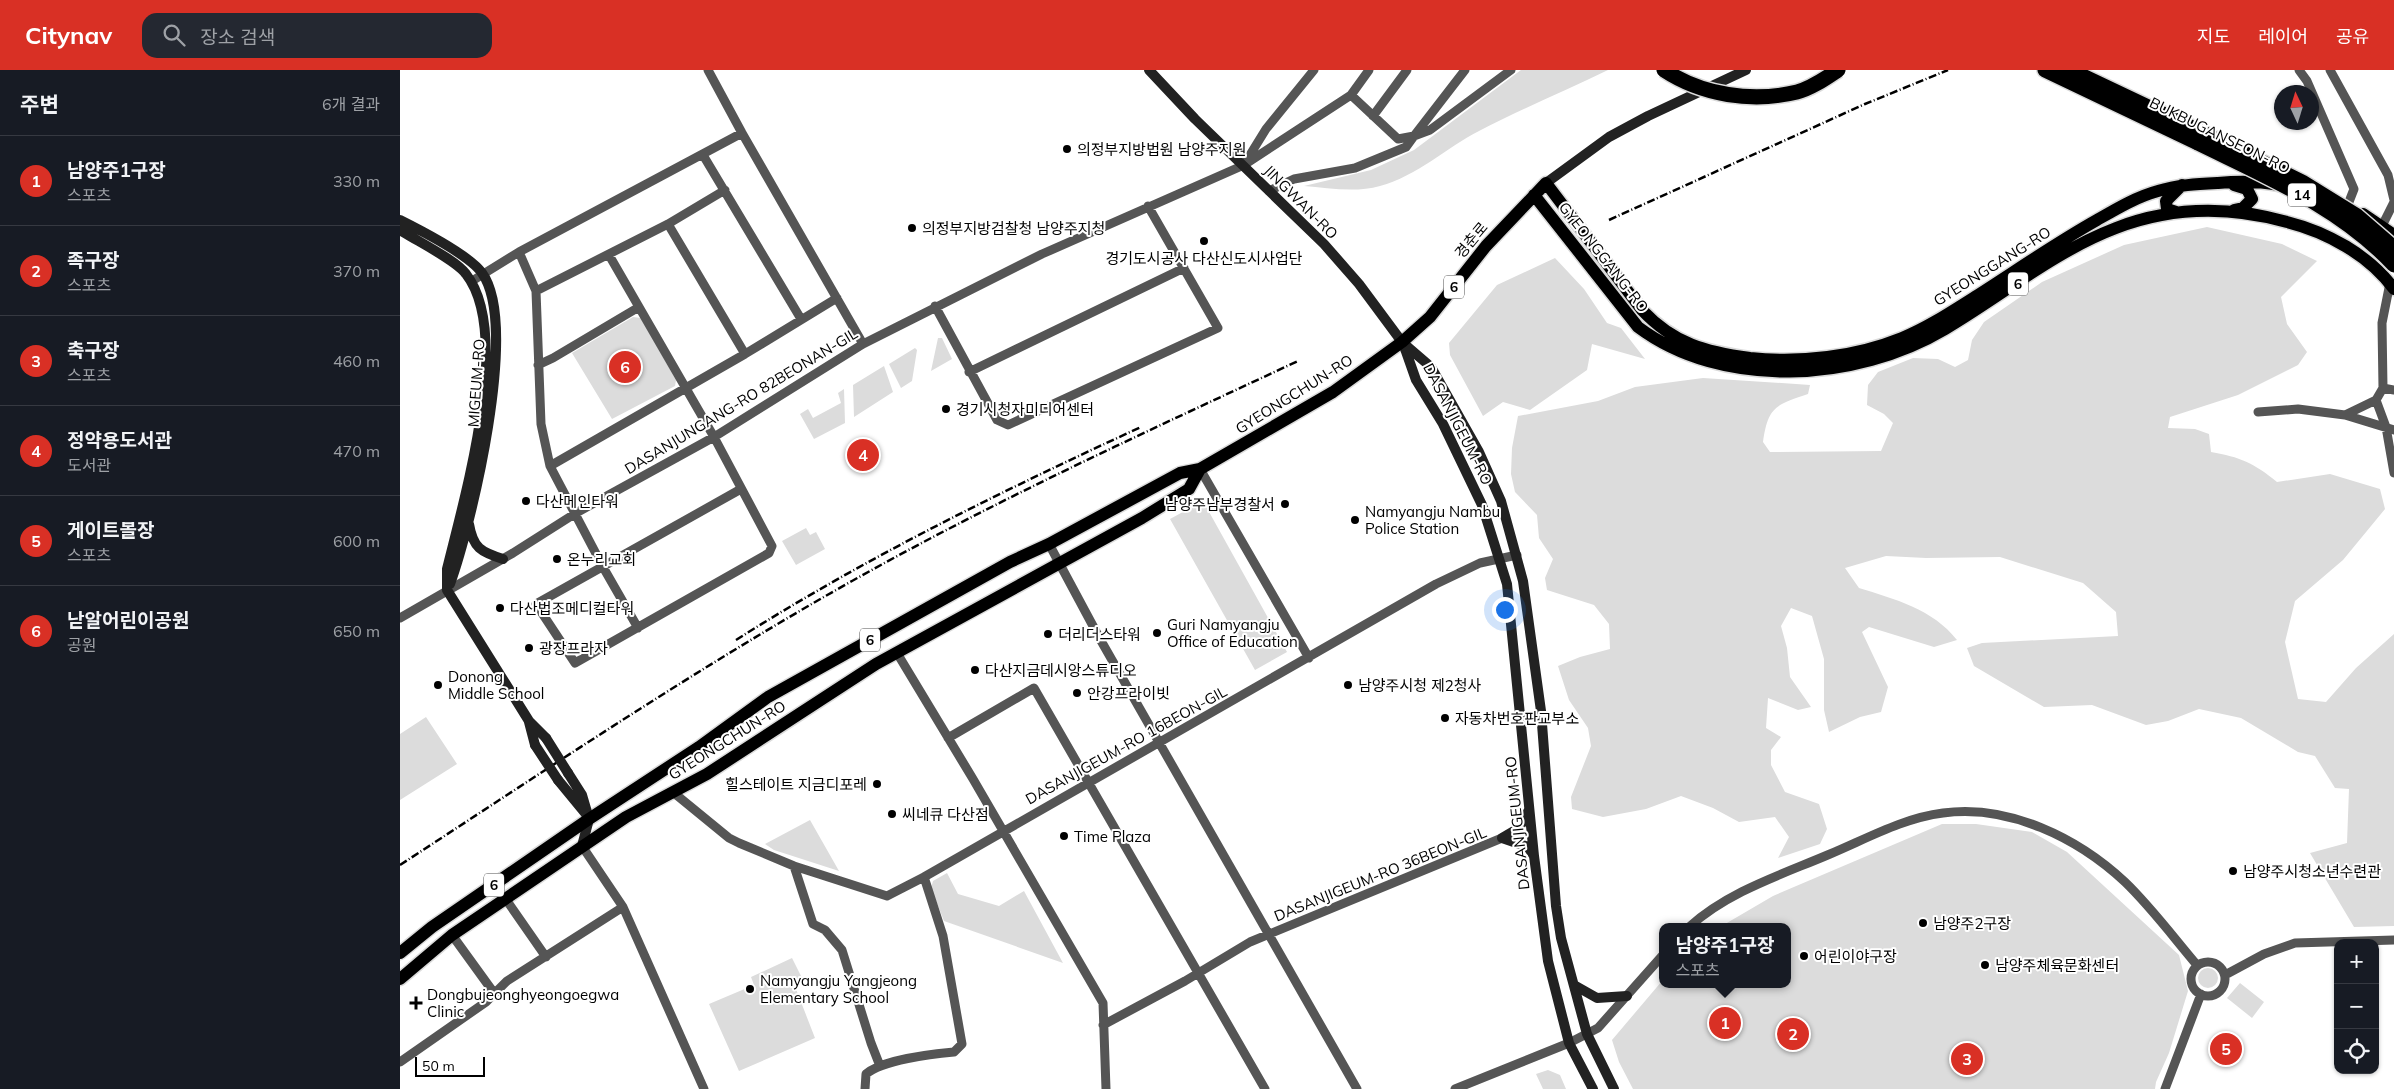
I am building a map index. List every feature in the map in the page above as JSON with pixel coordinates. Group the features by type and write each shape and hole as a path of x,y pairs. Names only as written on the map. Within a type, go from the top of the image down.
{"highway":[{"path":"1664,70 1692,85 1725,95 1767,95 1798,91 1838,70"},
{"name":"BUKBUGANSEON-RO","path":"2045,70 2110,95 2200,138 2302,182 2357,216 2394,248"},
{"name":"BUKBUGANSEON-RO","path":"2070,70 2110,95"},
{"name":"BUKBUGANSEON-RO","path":"2200,138 2343,219 2394,265"}],"main road":[{"name":"GYEONGGANG-RO","path":"1546,183 1642,310 1657,326 1669,335 1694,347 1724,354 1776,360 1818,358 1856,352 1904,337 1939,320 2121,206 2157,191 2182,185 2223,182 2265,182 2317,194 2366,215 2394,235"},
{"path":"2223,182 2247,189 2251,194 2250,203 2231,210"},
{"name":"경춘로","path":"1402,342 1430,317 1486,246 1546,183"},
{"path":"2176,212 2167,209 2166,200 2182,185"},
{"name":"GYEONGGANG-RO","path":"1534,195 1638,327 1659,343 1684,354 1724,364 1766,370 1819,369 1862,362 1901,350 1943,330 2075,247 2116,228 2176,212 2203,209 2231,210 2296,224 2334,240 2360,255 2393,283"},
{"name":"GYEONGCHUN-RO","path":"400,953 432,927 699,747 768,697 1010,562 1049,544 1180,473 1200,469 1333,392 1402,342"},
{"name":"GYEONGCHUN-RO","path":"400,978 452,935 626,817 708,774 896,653 1058,562 1142,518 1190,489 1200,469"}],"street":[{"path":"708,70 863,344"},
{"name":"JINGWAN-RO","path":"1149,70 1195,119 1324,244 1354,277 1402,342"},
{"path":"1244,165 1266,129 1314,70"},
{"path":"1369,70 1351,95 1398,139 1430,130 1511,70"},
{"path":"1373,116 1406,70"},
{"path":"1269,191 1294,179 1355,168 1406,147 1465,70"},
{"path":"1546,183 1610,137 1648,116 1746,70"},
{"path":"2299,70 2307,81 2354,189 2347,207"},
{"path":"2330,70 2388,175 2394,201 2382,226"},
{"name":"DASANJUNGANG-RO 82BEONAN-GIL","path":"400,618 503,559 576,513 714,437 863,344 1034,257 1244,165 1351,95"},
{"path":"472,281 482,273 519,252 742,133"},
{"path":"703,155 801,319"},
{"path":"536,291 668,224 725,190"},
{"path":"935,306 969,372 998,420 1008,425 1218,328 1148,206"},
{"path":"400,220 432,236 482,273"},
{"path":"668,224 744,354"},
{"name":"MIGEUM-RO","path":"400,230 464,271 472,281 484,312 485,376 478,430 447,569 447,590"},
{"path":"519,252 536,291 541,424 550,466 603,567 638,628"},
{"path":"609,255 714,437 771,540 772,546 769,553 575,663 536,604 741,488"},
{"path":"969,372 1184,268"},
{"name":"MIGEUM-RO","path":"447,590 468,523 484,451 494,370 494,308 482,273"},
{"path":"2345,415 2376,400 2383,388 2382,323 2393,283"},
{"path":"550,466 837,298"},
{"path":"538,365 639,307"},
{"name":"DASANJIGEUM-RO","path":"1402,342 1431,367 1463,421 1501,501 1517,555 1523,581 1539,693 1556,906 1561,938 1587,1034 1614,1089"},
{"name":"DASANJIGEUM-RO","path":"1402,342 1416,380 1443,424 1482,505 1506,584 1534,856 1548,961 1569,1043 1593,1089"},
{"path":"2383,388 2394,390"},
{"path":"2376,400 2390,428 2394,474"},
{"path":"2258,412 2298,409 2345,415 2390,428"},
{"path":"1200,469 1309,658"},
{"path":"468,523 472,539 479,548 486,554 503,559"},
{"path":"1049,544 1159,742"},
{"name":"DASANJIGEUM-RO 16BEON-GIL","path":"674,793 729,838 794,866 887,896 924,877 1002,830 1309,658 1436,584 1480,564 1517,555"},
{"path":"447,590 529,721 546,738 582,795 590,819 582,846 623,907 704,1089"},
{"path":"896,653 1103,1003 1106,1089"},
{"path":"948,738 1034,688 1265,1089"},
{"path":"529,721 535,745 558,780 590,819"},
{"name":"DASANJIGEUM-RO 36BEON-GIL","path":"1159,742 1357,1089"},
{"path":"1502,838 1519,828 1530,806"},
{"path":"1694,923 1714,906 1758,884 1912,819 1944,812 1971,812 2005,816 2033,824 2074,843 2125,882 2197,965"},
{"path":"1502,838 1528,847 1534,856"},
{"name":"DASANJIGEUM-RO 36BEON-GIL","path":"1103,1025 1250,942 1502,838"},
{"path":"794,866 814,924 825,930 842,950 870,1043 880,1066"},
{"path":"865,1089 866,1074 880,1066 954,1052 962,1044 943,936 924,877"},
{"path":"505,898 546,957"},
{"path":"400,1062 486,1002 506,981 623,907"},
{"path":"452,935 494,993"},
{"path":"2225,975 2264,954 2295,944 2394,940"},
{"path":"1455,1089 1569,1043 1598,1028 1659,959"},
{"path":"2203,962 2215,963 2220,966 2225,975 2225,982 2220,992 2209,996 2194,990 2190,980 2194,968 2203,962"},
{"path":"1574,985 1597,998 1627,996"},
{"path":"2165,1089 2201,994"}],"shaded area":[{"path":"1521,70 1608,70 1479,131 1419,169 1394,181 1380,186 1361,189 1304,186 1371,170 1414,150"},
{"path":"2207,227 2282,244 2317,261 2281,297 2287,324 2307,352 2298,365 2238,395 2170,417 2168,428 2195,429 2209,434 2211,452 2246,462 2277,482 2330,474 2380,489 2385,509 2343,560 2295,601 2285,642 2298,699 2326,702 2356,668 2394,634 2394,926 2354,927 2310,853 2347,843 2349,789 2335,788 2315,756 2298,752 2241,718 2199,709 2168,721 2146,725 2092,705 2044,707 1974,666 1967,648 1982,643 2118,636 2116,612 2083,583 2000,557 1926,558 1886,556 1845,568 1859,588 1912,606 1936,620 1957,640 1934,647 1869,627 1862,632 1888,687 1881,712 1860,717 1829,732 1824,710 1824,659 1812,616 1791,608 1781,626 1787,648 1790,677 1811,707 1798,710 1768,698 1766,728 1781,737 1771,750 1771,765 1785,792 1819,804 1827,829 1820,844 1778,858 1789,837 1775,817 1739,822 1713,808 1681,796 1646,809 1603,817 1572,809 1571,797 1591,746 1588,728 1569,700 1558,666 1580,657 1610,649 1609,624 1594,605 1547,590 1545,578 1553,559 1539,538 1537,515 1515,492 1511,474 1512,448 1518,416 1598,401 1635,387 1703,378 1810,385 1808,394 1788,401 1775,409 1771,414 1763,442 1770,452 1881,451 1893,423 1884,414 1867,405 1868,385 1878,372 1913,358 1938,359 1955,367 1968,360 1972,340 1984,322 2042,282 2124,245"},
{"path":"1555,258 1584,289 1607,323 1621,328 1645,359 1592,344 1587,370 1530,410 1503,402 1483,416 1450,355 1449,343 1497,285"},
{"path":"633,317 641,318 676,380 675,386 612,419 572,353"},
{"path":"938,338 942,338 952,359 931,371"},
{"path":"915,348 917,350 912,381 901,388 889,364"},
{"path":"884,366 893,392 854,417 853,385"},
{"path":"844,389 845,423 814,439 800,414 808,409 813,418 841,403 838,393"},
{"path":"1203,501 1287,652 1255,670 1170,519"},
{"path":"806,528 810,535 816,532 825,549 796,565 782,541"},
{"path":"426,717 457,764 400,800 400,734"},
{"path":"810,820 839,871 774,850 765,844"},
{"name":"남양주체육문화센터","path":"1942,824 1976,824 2032,832 2067,852 2179,955 2188,991 2169,1053 2156,1082 2155,1089 1633,1089 1619,1062 1612,1040 1659,985 1659,988 1791,988 1791,923 1727,923 1773,896"},
{"path":"947,873 958,894 999,906 1024,891 1063,963 944,921 931,888 933,881"},
{"path":"792,958 802,978 794,984 815,1038 739,1071 709,1004 754,985 751,977"},
{"path":"2208,968 2215,971 2218,978 2215,985 2208,988 2201,985 2198,978 2201,971"},
{"path":"2240,983 2264,1002 2252,1018 2227,998"},
{"path":"1548,1070 1560,1075 1566,1089 1543,1089 1536,1074"}],"railway":[{"path":"1609,220 1865,104 1948,70"},
{"path":"400,865 568,755 737,648 852,581 1017,494 1298,361"},
{"path":"736,640 884,553 986,501 1141,427"}],"place":[{"name":"의정부지방법원 남양주지원","path":"1067,149"},
{"name":"의정부지방검찰청 남양주지청","path":"912,228"},
{"name":"경기도시공사 다산신도시사업단","path":"1204,241"},
{"name":"낟알어린이공원","path":"625,367"},
{"name":"경기시청자미디어센터","path":"946,409"},
{"name":"정약용도서관","path":"863,455"},
{"name":"다산메인타워","path":"526,501"},
{"name":"남양주남부경찰서","path":"1285,504"},
{"name":"Namyangju Nambu Police Station","path":"1355,520"},
{"name":"온누리교회","path":"557,559"},
{"name":"다산법조메디컬타워","path":"500,608"},
{"name":"Guri Namyangju Office of Education","path":"1157,633"},
{"name":"더리더스타워","path":"1048,634"},
{"name":"광장프라자","path":"529,648"},
{"name":"다산지금데시앙스튜디오","path":"975,670"},
{"name":"Donong Middle School","path":"438,685"},
{"name":"남양주시청 제2청사","path":"1348,685"},
{"name":"안강프라이빗","path":"1077,693"},
{"name":"자동차번호판교부소","path":"1445,718"},
{"name":"힐스테이트 지금디포레","path":"877,784"},
{"name":"씨네큐 다산점","path":"892,814"},
{"name":"Time Plaza","path":"1064,836"},
{"name":"남양주시청소년수련관","path":"2233,871"},
{"name":"남양주2구장","path":"1923,923"},
{"name":"어린이야구장","path":"1804,956"},
{"name":"남양주체육문화센터","path":"1985,965"},
{"name":"Namyangju Yangjeong Elementary School","path":"750,989"},
{"name":"Dongbujeonghyeongoegwa Clinic","path":"416,1003"},
{"name":"남양주1구장","path":"1725,1023"},
{"name":"족구장","path":"1793,1034"},
{"name":"게이트볼장","path":"2226,1049"},
{"name":"축구장","path":"1967,1059"}]}
